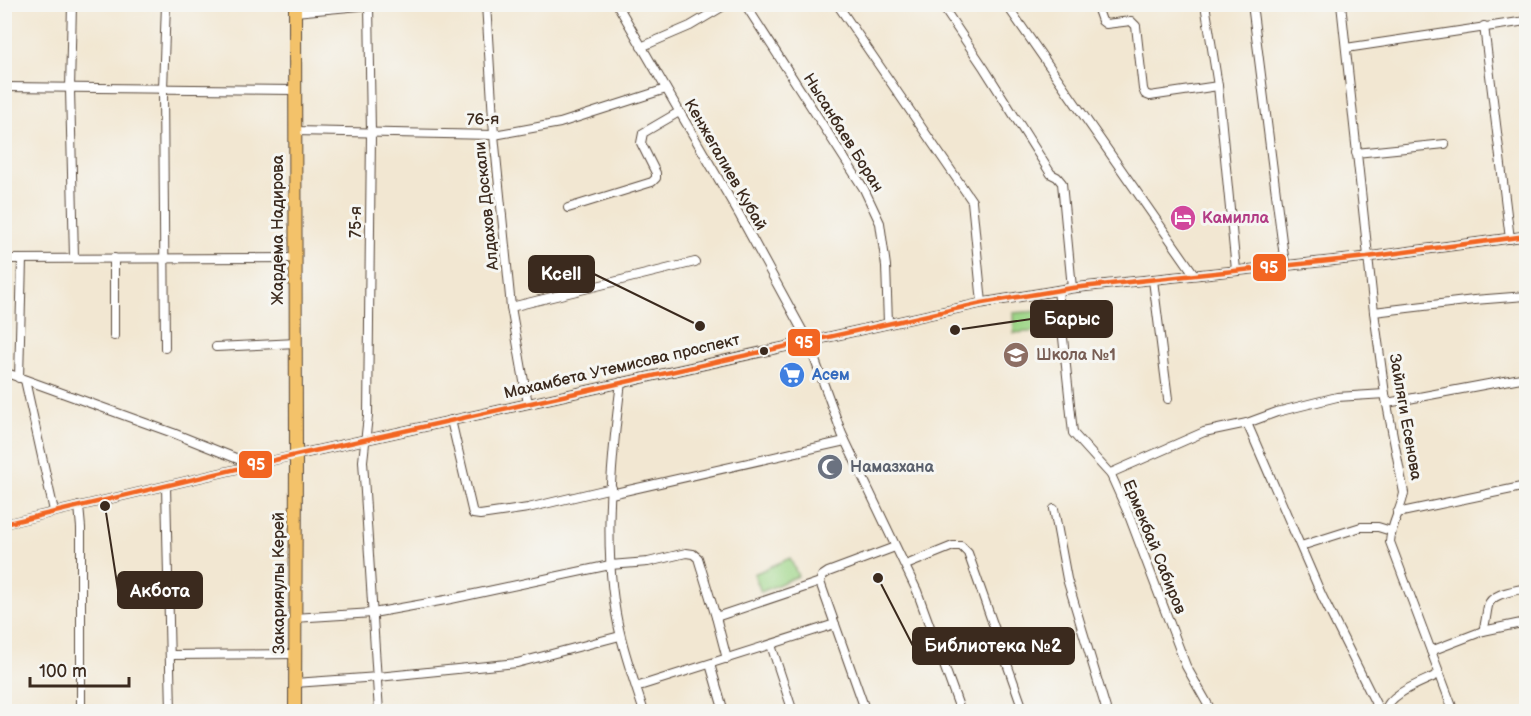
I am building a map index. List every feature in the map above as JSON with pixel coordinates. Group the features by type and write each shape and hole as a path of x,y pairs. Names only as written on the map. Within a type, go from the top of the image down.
{"highway":[{"name":"Жардема Надирова","path":"295,8 296,455"},
{"name":"Закарияулы Керей","path":"295,711 296,455"}],"street":[{"path":"72,4 70,89 74,258"},
{"path":"165,348 166,4"},
{"path":"295,8 382,4"},
{"name":"Алдахов Доскали","path":"486,4 494,135 511,307 528,404"},
{"name":"Кенжегалиев Кубай","path":"617,4 740,216 808,341 845,441 917,591 961,711"},
{"path":"641,47 690,26 727,4"},
{"name":"Нысанбаев Боран","path":"744,4 864,189 876,214 880,223 886,266 888,323"},
{"path":"837,4 972,201 982,303"},
{"path":"940,4 984,68 1051,174 1062,183 1072,288"},
{"path":"1006,4 1194,274"},
{"path":"1096,4 1102,21 1106,24 1131,21 1137,26 1145,94 1150,96 1218,86"},
{"path":"1205,4 1218,86 1236,270"},
{"path":"1252,4 1285,265"},
{"name":"Зайляги Есенова","path":"1341,4 1374,312 1385,394 1404,493 1391,531"},
{"name":"75-я","path":"369,5 368,416 363,462 379,711"},
{"path":"1346,48 1527,21"},
{"path":"1484,26 1510,239"},
{"path":"4,87 294,90"},
{"name":"76-я","path":"294,131 494,135 560,123 666,89"},
{"path":"568,208 652,182 656,178 656,173 641,143 641,138 643,134 679,112"},
{"path":"1356,153 1445,144"},
{"name":"Махамбета Утемисова проспект","path":"296,455 982,303 1072,288 1367,257 1527,236"},
{"path":"114,258 114,336"},
{"path":"4,259 295,258"},
{"path":"22,259 22,379 54,512"},
{"path":"511,307 695,261"},
{"path":"1153,280 1168,399"},
{"name":"Ермекбай Сабиров","path":"1058,290 1074,433 1111,475 1128,513 1186,666 1212,711"},
{"path":"1374,312 1527,296"},
{"path":"216,346 296,343"},
{"path":"4,372 253,465"},
{"path":"1387,403 1527,377"},
{"path":"621,382 612,491 610,565 620,636 644,710 633,711"},
{"path":"1111,475 1113,472 1204,432 1247,423 1277,412 1337,397 1385,394"},
{"path":"451,420 473,514 528,508 845,441"},
{"path":"1247,423 1322,596 1380,711"},
{"path":"4,524 296,455"},
{"path":"166,486 171,711"},
{"path":"1398,513 1527,486"},
{"path":"79,506 81,711"},
{"path":"1054,508 1067,579 1107,711"},
{"path":"1301,546 1361,526 1378,527 1391,531 1390,542 1454,711"},
{"path":"906,566 953,546 961,546 968,553 1024,711"},
{"path":"866,711 820,582 822,576 828,572 895,547"},
{"path":"294,618 373,613 610,565 648,562 686,553 698,558 727,659"},
{"path":"716,617 820,582"},
{"path":"1483,631 1487,620 1488,605 1493,597 1527,588"},
{"path":"1431,651 1483,631 1527,622"},
{"path":"636,687 835,624"},
{"path":"295,683 378,678 517,663 620,636"},
{"path":"771,645 792,711"},
{"path":"171,655 294,654"},
{"path":"710,664 724,711"},
{"path":"1385,711 1386,705 1394,697 1439,674"},
{"path":"1519,711 1527,709"}],"green space":[{"path":"1053,310 1055,330 1014,333 1013,313"},
{"path":"790,558 798,576 761,592 754,574"}],"transit line":[{"name":"95","path":"4,524 296,455 982,303 1072,288 1367,257 1526,236"}],"place":[{"name":"Камилла","path":"1183,218"},
{"name":"Kcell","path":"700,326"},
{"name":"Барыс","path":"955,330"},
{"name":"Школа №1","path":"1016,355"},
{"name":"Асем","path":"792,375"},
{"name":"Намазхана","path":"830,467"},
{"name":"Акбота","path":"105,506"},
{"name":"Библиотека №2","path":"878,578"}]}
